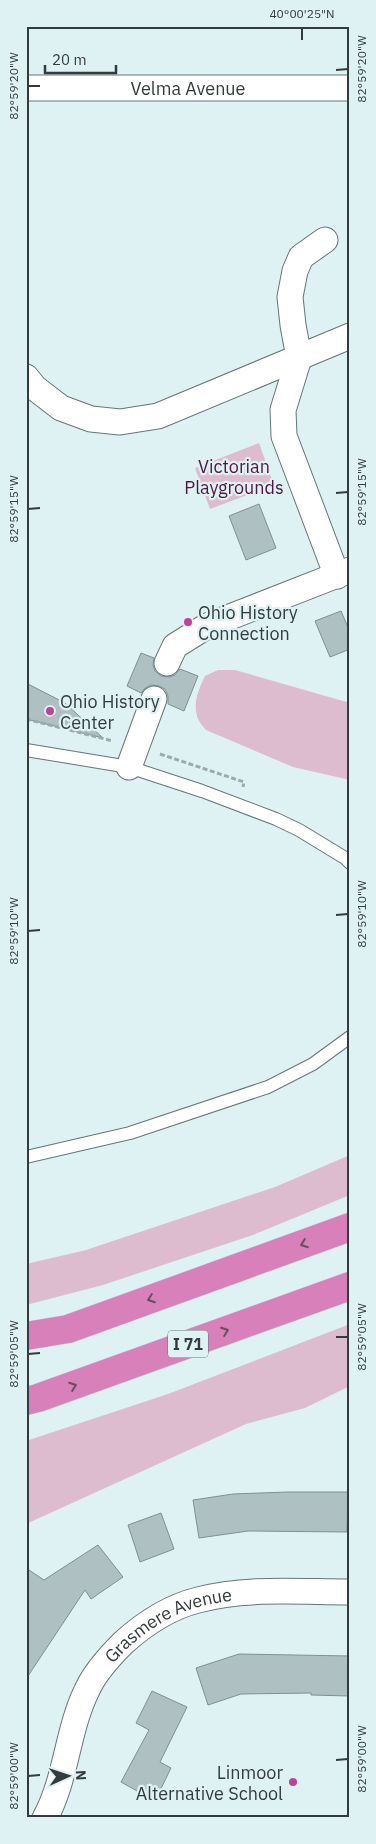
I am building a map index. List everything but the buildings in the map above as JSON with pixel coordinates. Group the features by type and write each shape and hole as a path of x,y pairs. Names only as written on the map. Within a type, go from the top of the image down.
{"highway":[{"path":"26,1336 68,1329 350,1228"},
{"name":"I 71","path":"26,1400 38,1398 350,1286"}],"street":[{"name":"Velma Avenue","path":"26,88 350,88"},
{"path":"167,664 175,646 207,626 343,573 284,436 283,410 299,358 290,297 295,271 301,257 325,240"},
{"path":"26,377 35,388 60,408 91,419 120,422 158,416 350,336"},
{"path":"129,767 154,698"},
{"name":"Grasmere Avenue","path":"46,1818 64,1766 73,1723 88,1687 109,1656 140,1628 166,1613 197,1600 261,1592 350,1592"}],"lane":[{"path":"26,750 129,767 276,819 299,830 350,863"},
{"path":"26,1157 130,1133 268,1087 313,1064 350,1037"}],"green space":[{"name":"Victorian Playgrounds","path":"259,443 274,485 210,509 195,468"},
{"path":"218,670 235,670 350,703 350,780 293,767 206,730 198,718 196,700 205,676"},
{"path":"350,1155 350,1195 253,1235 103,1285 26,1305 26,1264 86,1250 275,1187"},
{"path":"350,1324 350,1386 305,1408 246,1424 26,1524 26,1441 168,1394"}],"place":[{"name":"Ohio History Connection","path":"188,622"},
{"name":"Ohio History Center","path":"50,711"},
{"name":"Linmoor Alternative School","path":"293,1782"}]}
